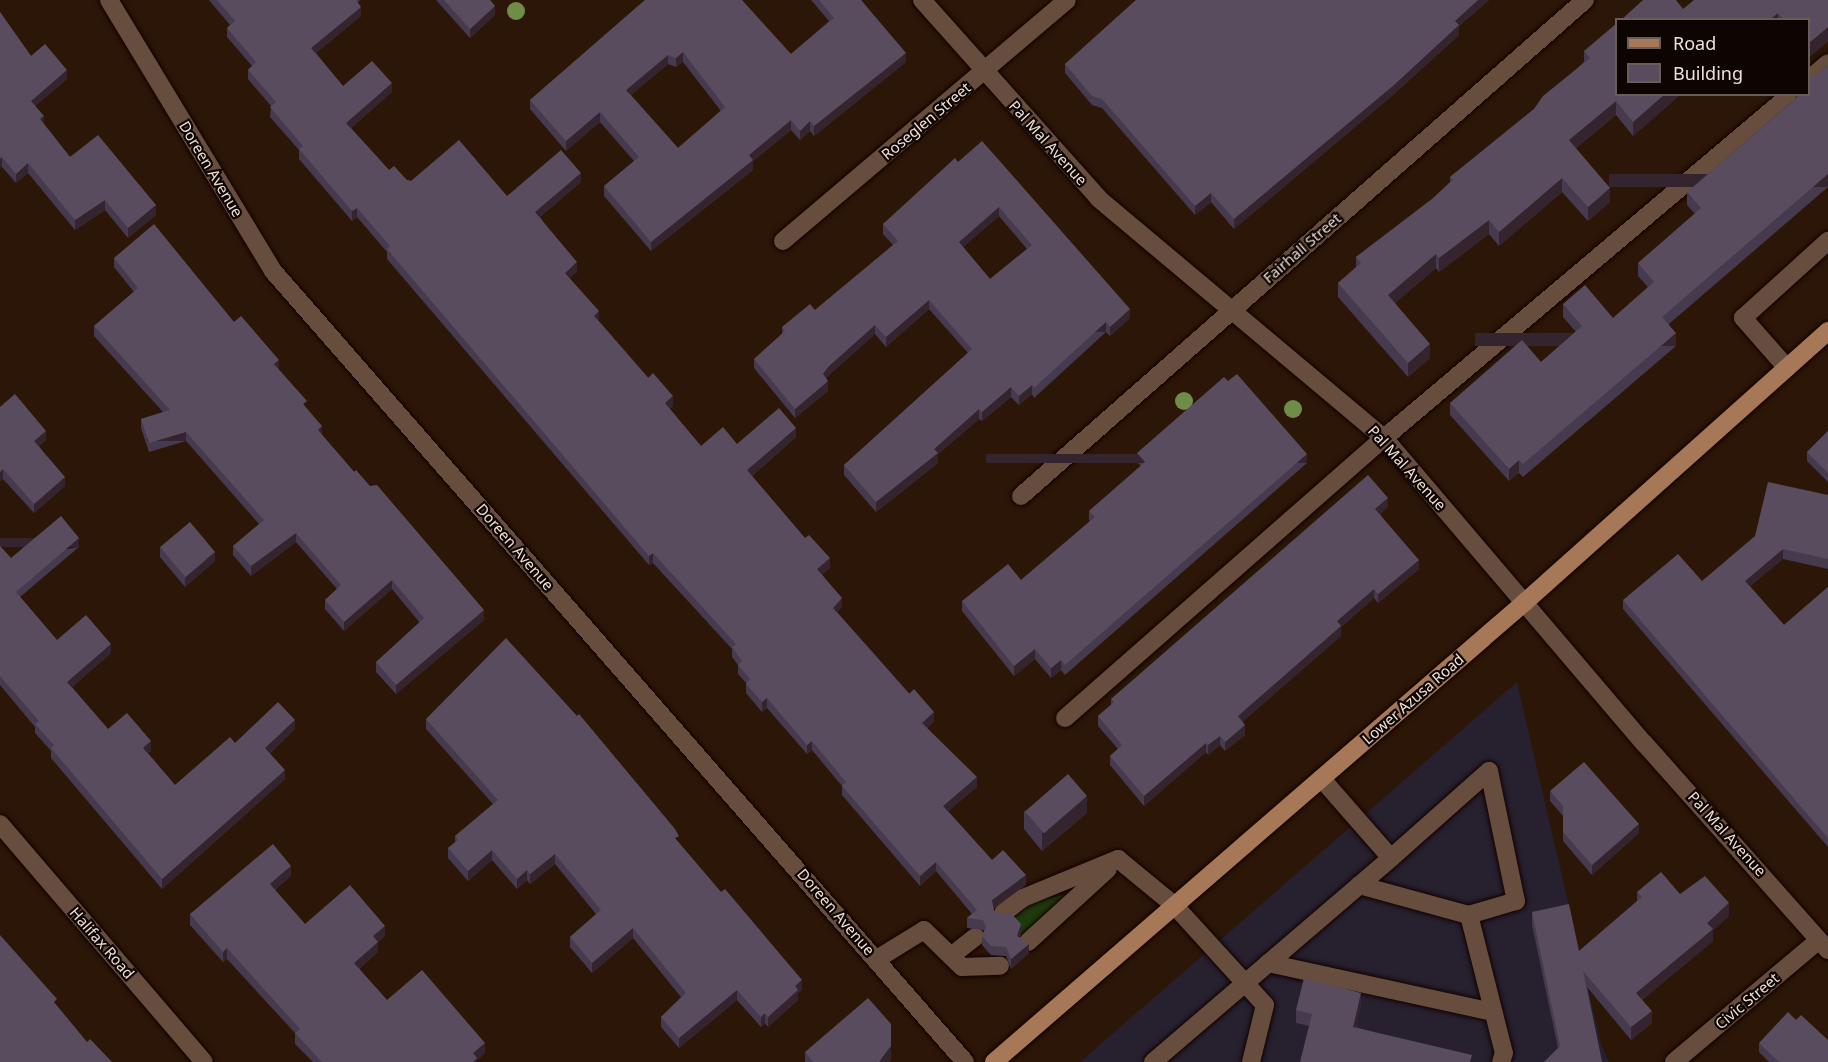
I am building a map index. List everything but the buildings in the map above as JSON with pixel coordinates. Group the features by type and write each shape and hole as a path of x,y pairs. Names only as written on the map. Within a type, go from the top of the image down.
{"main road":[{"name":"Lower Azusa Road","path":"994,1062 1525,602 1828,331"}],"street":[{"name":"Doreen Avenue","path":"108,0 273,271 965,1062"},
{"name":"Pal Mal Avenue","path":"922,0 983,72 1099,199 1384,438 1644,743 1823,945"},
{"name":"Roseglen Street","path":"783,240 1067,0"},
{"name":"Fairhall Street","path":"1021,496 1585,0"},
{"path":"1810,79 1828,63"},
{"path":"1065,718 1384,438 1789,96"},
{"path":"1787,368 1743,318 1828,241"},
{"path":"1154,1062 1489,771 1516,901 1469,915 1359,885"},
{"path":"1321,778 1391,858"},
{"name":"Halifax Road","path":"0,824 204,1062"},
{"path":"1118,859 1174,905 1265,1005 1251,1062"},
{"path":"1003,914 1023,898 1118,859"},
{"path":"1028,942 1118,859"},
{"path":"1469,915 1504,1053 1501,1062"},
{"path":"877,959 924,930 962,967 1000,966"},
{"path":"951,956 975,937"},
{"name":"Civic Street","path":"1674,1062 1823,945"},
{"path":"1268,963 1493,1012"}],"shaded area":[{"path":"1517,682 1601,1044 1609,1062 1080,1062"}],"green space":[{"path":"1071,893 1024,936 1009,920 1029,903"}]}
